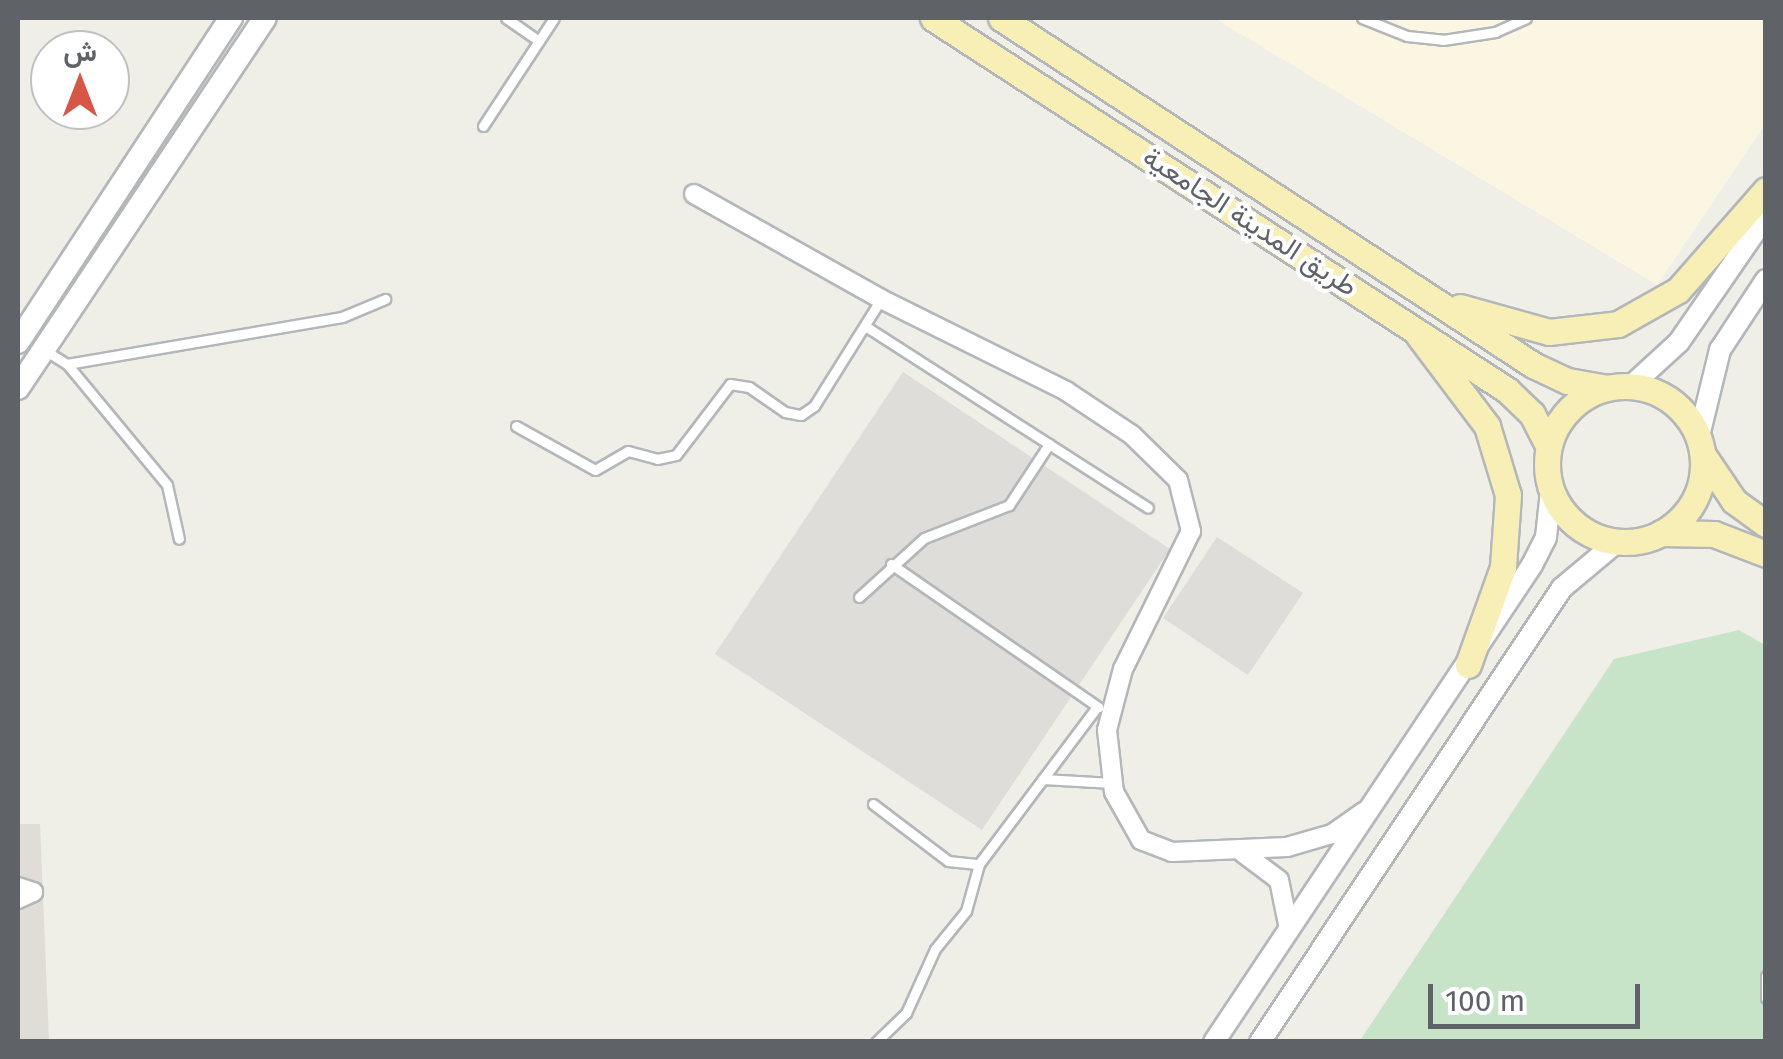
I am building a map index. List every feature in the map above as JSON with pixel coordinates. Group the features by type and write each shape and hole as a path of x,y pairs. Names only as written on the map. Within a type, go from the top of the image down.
{"main road":[{"path":"18,388 265,18"},
{"name":"طريق المدينة الجامعية","path":"933,18 1516,397 1548,445"},
{"name":"طريق المدينة الجامعية","path":"1000,18 1544,372 1619,387"},
{"path":"18,342 225,21"},
{"path":"1442,306 1549,332 1618,324 1678,290 1766,190"},
{"path":"1418,331 1430,358 1488,426 1508,495 1504,567 1468,665"},
{"path":"1766,524 1722,487 1679,406 1619,387 1569,408 1548,445 1551,491 1570,520 1617,542 1661,533 1714,534 1766,554"},
{"path":"1661,533 1694,501 1701,445"}],"street":[{"path":"694,194 881,299 1066,391 1132,435 1186,495 1191,531 1185,549 1103,711 1112,783 1126,823 1150,846 1238,852 1320,839 1375,803"},
{"path":"1619,387 1678,342 1766,216"},
{"path":"1701,445 1720,350 1766,280"},
{"path":"1214,1042 1468,665 1540,551 1551,491"},
{"path":"1268,1036 1562,588 1617,542"},
{"path":"1238,852 1279,880 1289,930"},
{"path":"18,886 34,892 18,899"}],"lane":[{"path":"508,18 539,41"},
{"path":"483,126 554,18"},
{"path":"1362,18 1390,31 1443,40 1496,32 1526,18"},
{"path":"67,364 342,317 386,299"},
{"path":"516,426 589,470 628,450 670,458 730,384 750,386 790,414 806,413 881,299"},
{"path":"864,326 1148,508"},
{"path":"43,350 67,364 168,485 178,540"},
{"path":"860,597 891,564 924,538 1008,506 1049,444"},
{"path":"876,1042 906,1013 935,950 966,911 979,864 1043,780 1103,711 891,564"},
{"path":"1043,780 1112,783"},
{"path":"872,804 948,861 979,864"},
{"path":"1766,976 1766,998"}],"shaded area":[{"path":"1214,18 1765,18 1765,124 1657,285"},
{"path":"903,372 1170,549 982,830 715,654"},
{"path":"1217,537 1303,593 1248,675 1163,618"},
{"path":"18,824 40,824 49,1041 18,1041"}],"green space":[{"path":"1739,630 1765,645 1765,1041 1359,1042 1614,659"}]}
